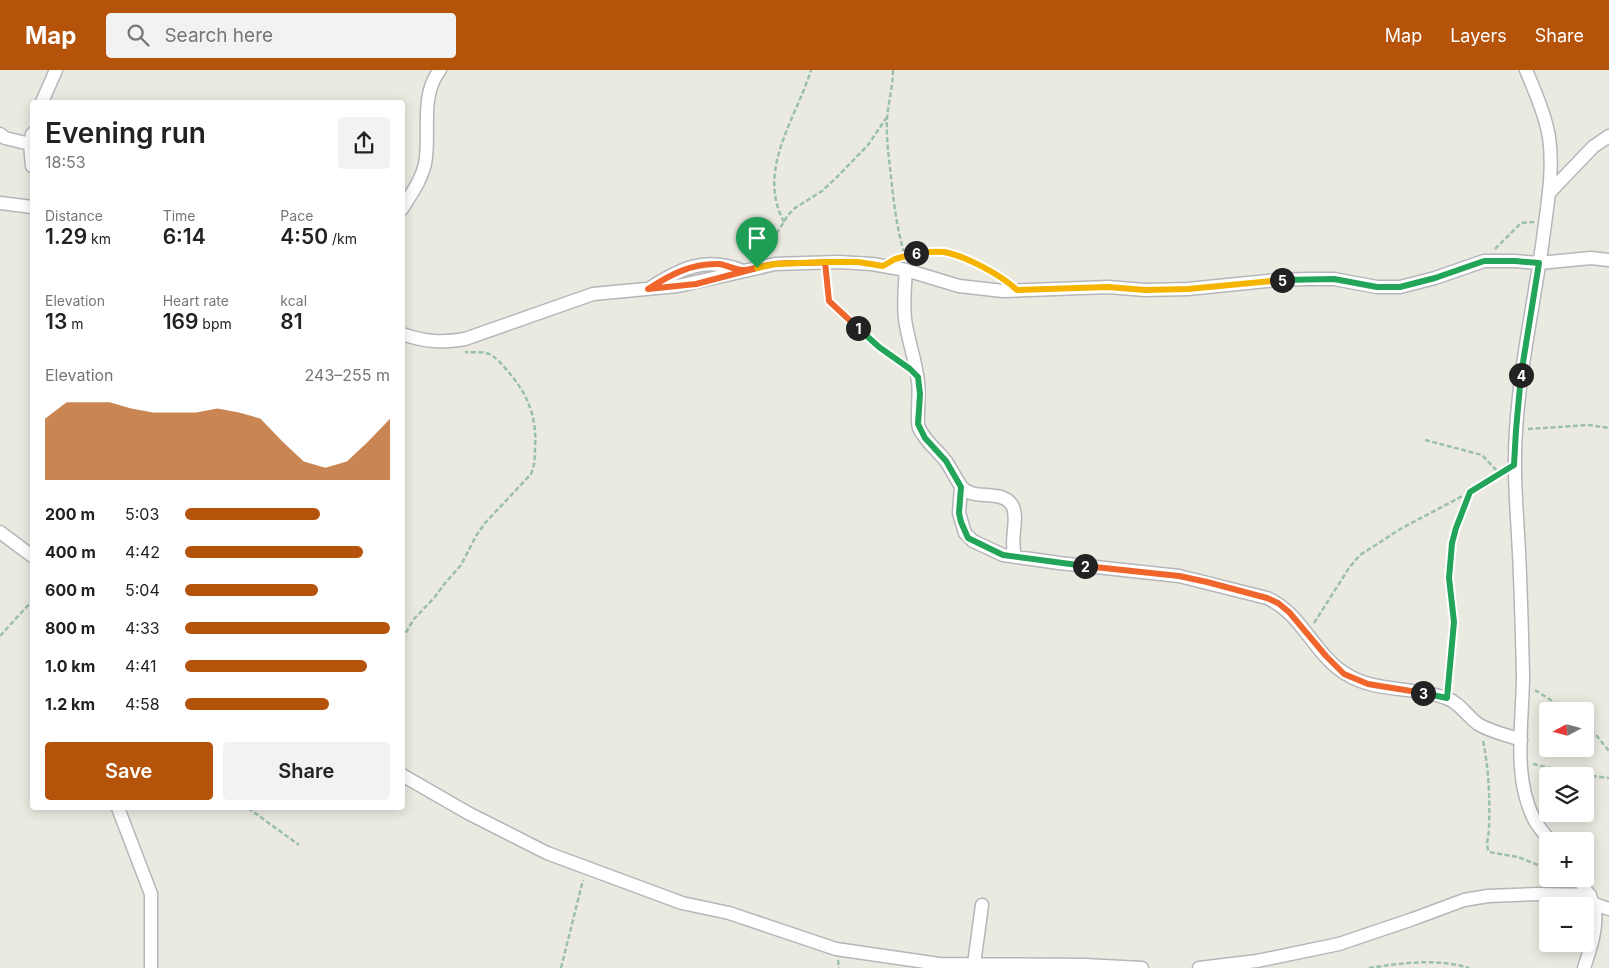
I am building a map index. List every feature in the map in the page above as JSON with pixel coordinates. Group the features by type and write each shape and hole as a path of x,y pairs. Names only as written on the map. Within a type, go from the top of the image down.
{"street":[{"path":"43,100 56,70"},
{"path":"405,204 421,178 425,162 429,99 432,83 440,70"},
{"path":"1526,70 1543,112 1549,138 1551,165 1545,222 1523,358 1514,465 1521,588 1523,683 1521,740 1524,789 1538,826 1543,832"},
{"path":"0,134 5,138 30,139"},
{"path":"1549,193 1593,147 1609,136"},
{"path":"0,203 30,207"},
{"path":"405,335 428,342 449,342 483,334 593,294 696,284 775,264 858,262 906,270 959,286 988,290 1108,287 1145,290 1188,289 1306,279 1334,279 1377,287 1400,287 1435,278 1484,261 1539,263 1591,258 1609,260"},
{"path":"648,289 678,271 692,266 719,264 728,265 743,271"},
{"path":"906,270 905,320 918,377 920,394 918,424 920,430 931,446 946,461 966,492 997,496 1012,504 1014,509 1012,550 1016,558"},
{"path":"961,487 959,513 968,538 1003,555 1170,575 1233,588 1278,603 1289,612 1307,635 1337,667 1356,679 1378,686 1447,698 1478,723 1521,740"},
{"path":"0,532 30,554"},
{"path":"405,777 468,813 547,853 682,903 728,913 836,949 939,964 1142,968"},
{"path":"119,810 151,894 151,968"},
{"path":"1199,968 1257,961 1339,944 1464,900 1488,896 1538,894 1565,897"},
{"path":"1594,901 1609,909"},
{"path":"974,964 982,905"},
{"path":"1584,968 1588,952"}],"path":[{"path":"784,222 777,209 774,189 776,161 811,70"},
{"path":"893,70 893,87 887,117 888,156 893,203 900,238 906,256"},
{"path":"757,268 784,222 795,208 822,191 868,145 887,117"},
{"path":"1484,261 1521,223 1545,222"},
{"path":"883,266 906,256 933,251 953,255 1000,276 1017,290"},
{"path":"825,262 829,301 868,338 918,377"},
{"path":"405,634 414,619 462,565 476,536 485,523 531,474 534,466 536,436 534,420 530,406 517,383 496,359 489,354 460,351 449,342"},
{"path":"1516,430 1590,425 1609,428"},
{"path":"1425,440 1482,455 1516,490"},
{"path":"1307,635 1332,593 1360,555 1402,528 1470,492 1514,465"},
{"path":"1447,698 1454,622 1449,578 1451,557 1456,528 1470,492"},
{"path":"0,636 30,603"},
{"path":"1523,683 1554,702"},
{"path":"1478,723 1484,748 1489,787 1487,849 1489,852 1518,857 1539,865"},
{"path":"1594,733 1609,751"},
{"path":"1522,762 1577,774 1609,778"},
{"path":"251,810 299,845"},
{"path":"561,968 586,866"},
{"path":"1369,968 1428,962 1456,964 1470,968"}],"route":[{"path":"757,268 696,284 648,289 664,278 692,266 719,264 728,265 743,271 775,264 825,262 829,301 868,338 918,377 920,394 918,424 931,446 946,461 961,487 959,513 968,538 1003,555 1016,558 1179,576 1267,598 1278,603 1289,612 1307,635 1344,674 1368,684 1447,698 1454,622 1449,578 1452,543 1470,492 1514,465 1523,358 1539,263 1484,261 1455,272 1400,287 1377,287 1334,279 1306,279 1188,289 1145,290 1108,287 1017,290 1000,276 964,258 933,251 911,254 895,259 883,266 858,262 825,262 812,264 775,264 757,268"}]}
